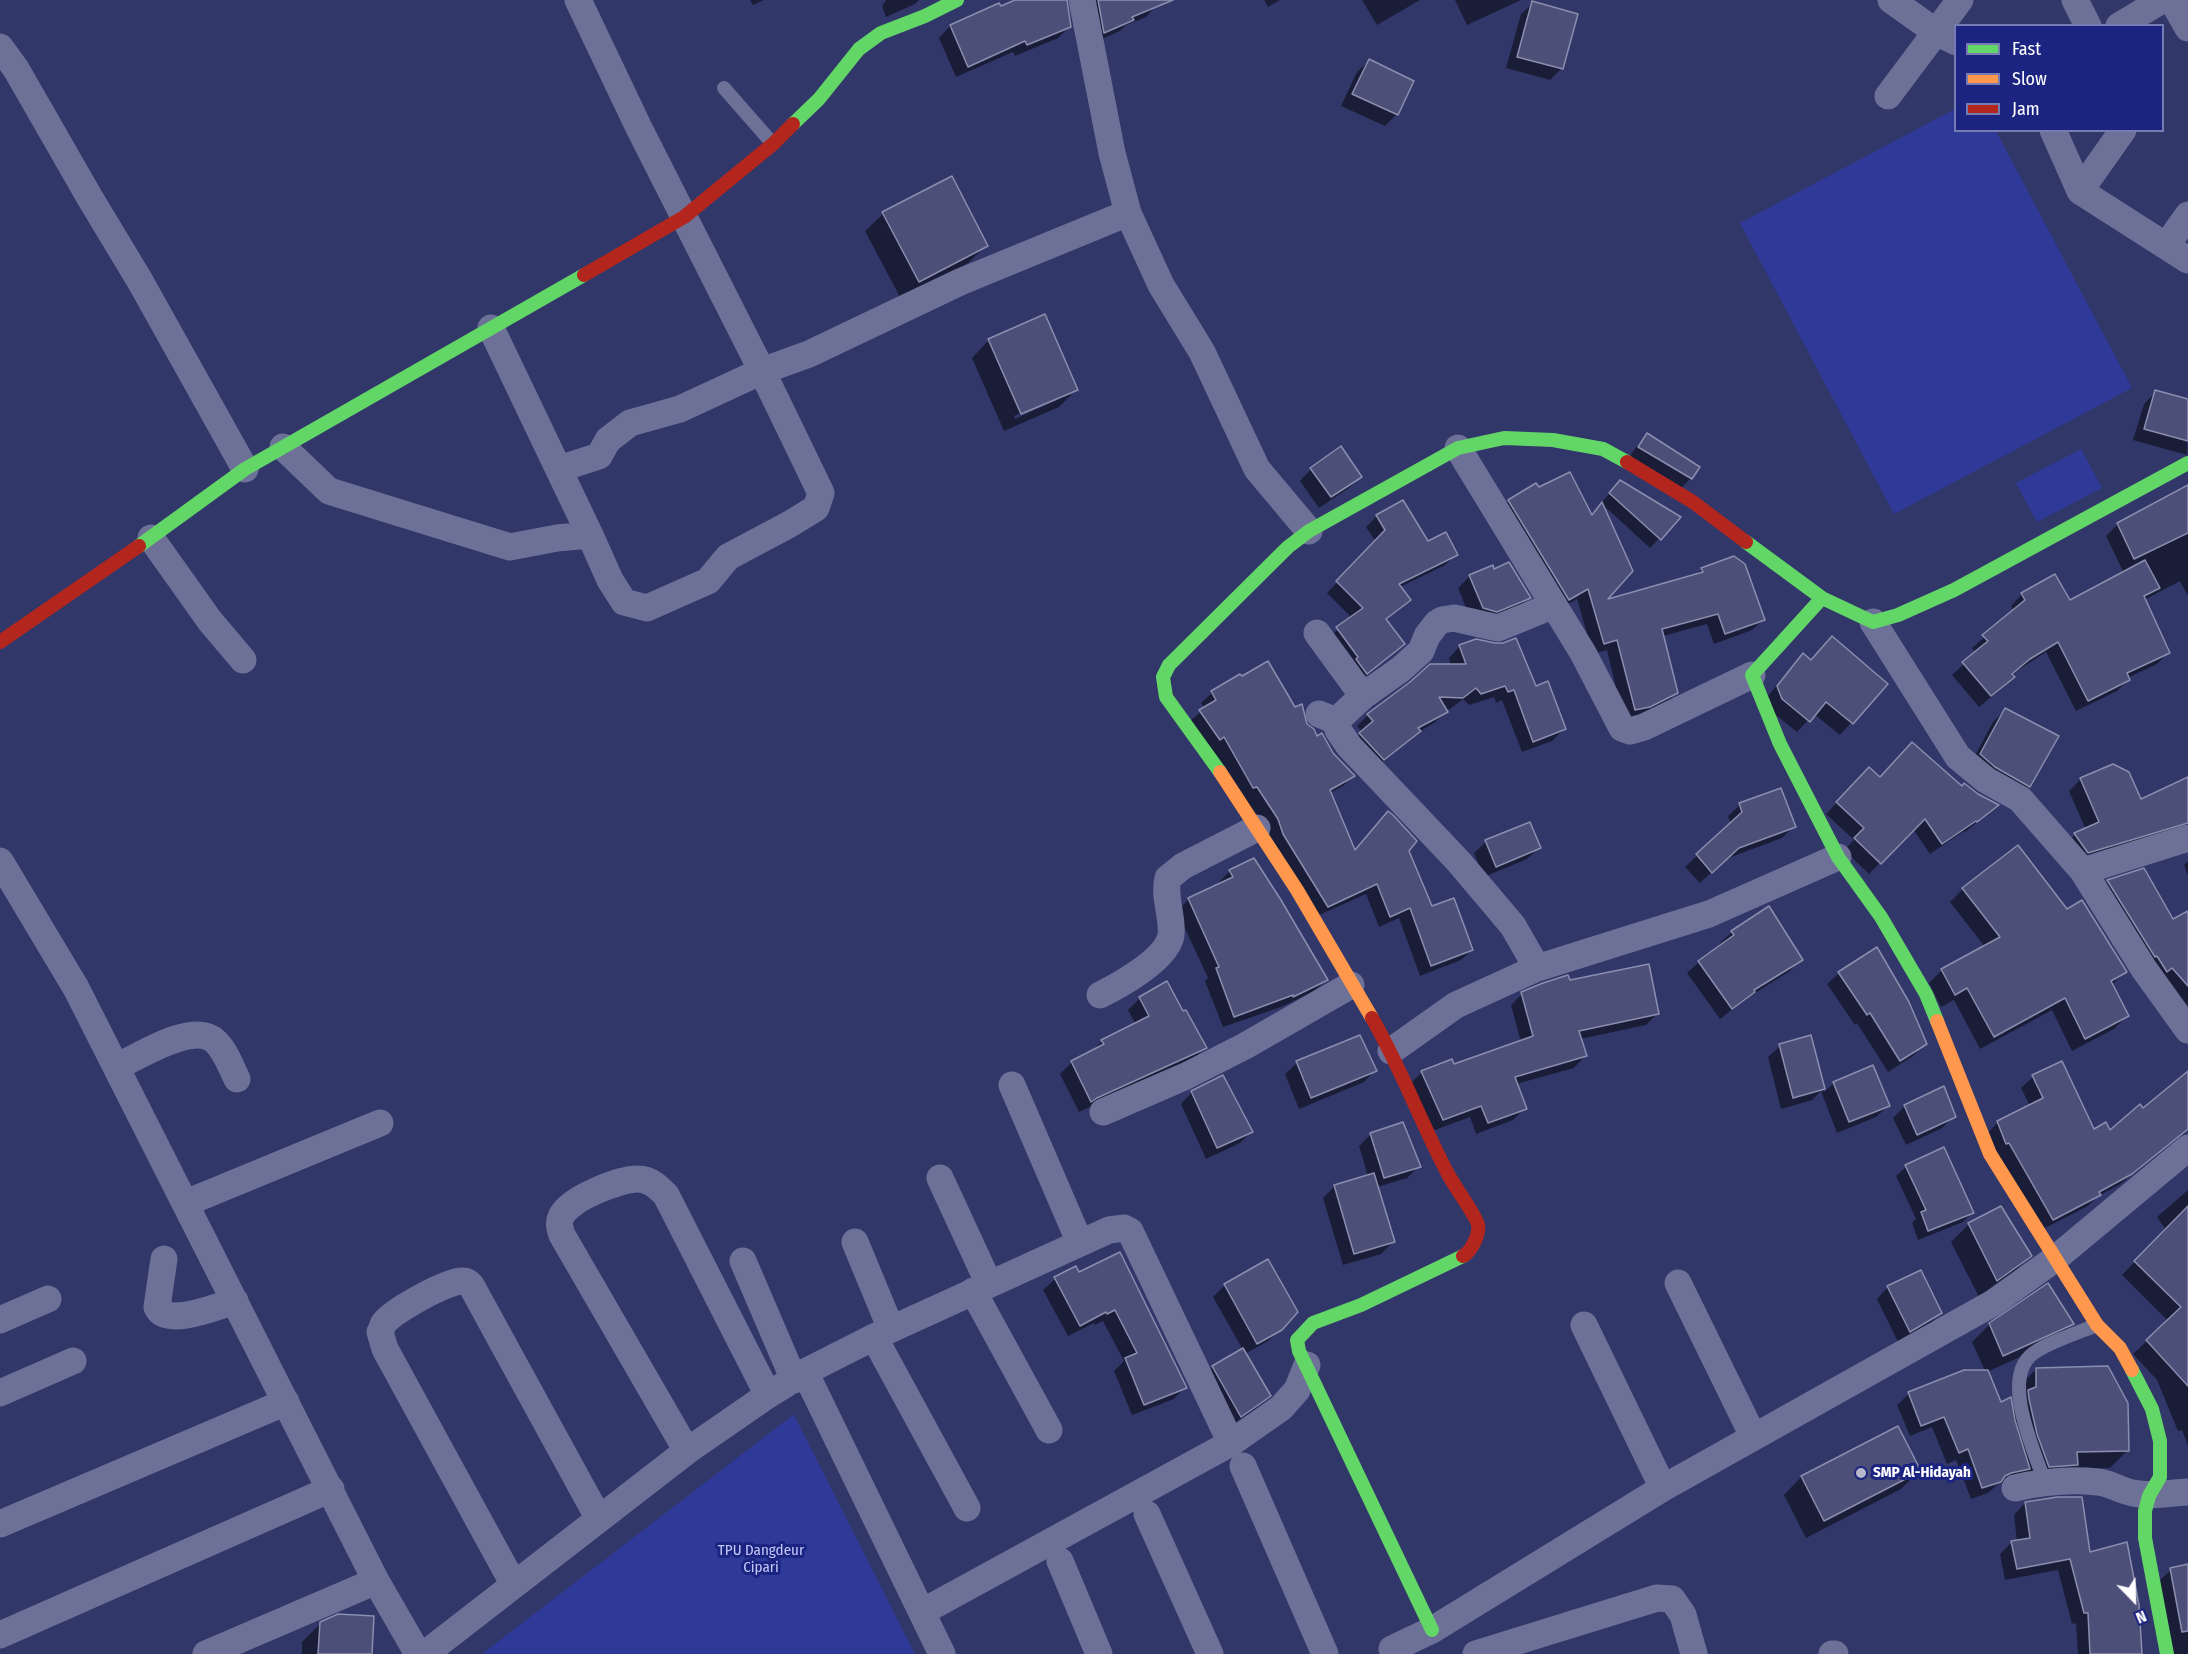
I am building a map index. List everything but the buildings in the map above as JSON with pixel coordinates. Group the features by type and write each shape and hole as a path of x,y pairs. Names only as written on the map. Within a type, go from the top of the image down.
{"street":[{"path":"491,328 610,580 624,602 647,608 708,580 728,556 816,508 821,493 578,0"},
{"path":"0,642 151,538 245,469 684,217 773,144 819,99 859,49 881,33 957,0"},
{"path":"1082,0 1112,153 1128,213 1161,285 1202,352 1257,469 1309,531"},
{"path":"1891,0 1946,37"},
{"path":"1888,96 1946,37 1960,0"},
{"path":"2075,0 2087,24"},
{"path":"2122,24 2162,0"},
{"path":"2172,0 2188,28"},
{"path":"0,47 16,69 140,280 245,469"},
{"path":"2054,132 2080,191 2177,253 2188,215"},
{"path":"2080,191 2122,132"},
{"path":"559,469 599,456 608,440 630,423 680,409 762,371 809,354 960,282 1128,213"},
{"path":"1432,1630 1299,1352 1297,1340 1313,1323 1361,1305 1468,1254 1479,1231 1478,1222 1457,1192 1391,1050 1257,828 1221,773 1166,697 1163,677 1169,665 1288,547 1309,531 1458,448 1504,438 1553,440 1603,449 1693,502 1822,598 1873,622 1958,757 1986,780 2020,799 2083,871 2144,969 2188,1030"},
{"path":"283,447 329,491 510,547 557,538 590,535"},
{"path":"1458,448 1583,653 1622,728 1630,731 1644,727 1752,675 1822,598"},
{"path":"1873,622 1898,615 1954,590 2188,463"},
{"path":"151,538 210,621 243,660"},
{"path":"1537,968 1513,926 1459,862 1349,746 1327,717 1363,696 1401,669 1420,651 1437,623 1442,620 1454,618 1498,628 1554,605"},
{"path":"1317,633 1363,696"},
{"path":"1752,675 1780,744 1838,857 1881,917 1926,994 1990,1154 2097,1325 2120,1348 2152,1409 2160,1441 2161,1462 2160,1477 2149,1496 2145,1511 2145,1538 2167,1654"},
{"path":"1100,995 1124,982 1159,955 1170,940 1171,926 1166,888 1168,878 1183,866 1257,828"},
{"path":"2083,871 2188,838"},
{"path":"1391,1050 1456,1005 1537,968 1709,914 1838,857"},
{"path":"0,861 76,988 376,1581 418,1654"},
{"path":"1103,1113 1226,1056 1351,985"},
{"path":"117,1067 179,1037 198,1035 207,1036 217,1042 237,1079"},
{"path":"1012,1085 1080,1243"},
{"path":"186,1203 380,1123"},
{"path":"1390,1652 1432,1630 1663,1488 1993,1303 2056,1258 2188,1148"},
{"path":"940,1178 981,1288 1049,1430"},
{"path":"687,1451 562,1235 559,1222 561,1215 577,1200 618,1183 638,1179 657,1186 666,1195 768,1395"},
{"path":"425,1654 687,1451 768,1395 882,1333 1109,1230 1124,1228 1130,1231 1237,1455 1325,1654"},
{"path":"855,1242 882,1333 967,1508"},
{"path":"164,1259 158,1307 160,1313 165,1316 194,1314 235,1301"},
{"path":"743,1261 942,1654"},
{"path":"514,1585 385,1349 380,1332 385,1323 396,1313 428,1294 455,1282 464,1281 471,1285 599,1519"},
{"path":"1678,1283 1754,1436"},
{"path":"0,1320 48,1299"},
{"path":"1584,1325 1663,1488"},
{"path":"0,1393 73,1361"},
{"path":"922,1611 1051,1543 1237,1455 1297,1390 1307,1365"},
{"path":"0,1524 286,1402"},
{"path":"2015,1488 2045,1483 2098,1482 2130,1493 2149,1496 2188,1491"},
{"path":"0,1635 331,1489"},
{"path":"1147,1514 1210,1654"},
{"path":"1060,1561 1099,1654"},
{"path":"206,1654 376,1581"},
{"path":"1476,1654 1657,1598 1672,1599 1683,1615 1694,1654"}],"lane":[{"path":"724,88 773,144"},
{"path":"2045,1483 2021,1411 2019,1379 2028,1357 2037,1350 2097,1325"}],"green space":[{"path":"1954,110 1954,132 1997,132 2132,388 1894,514 1740,223"},
{"path":"2081,449 2102,488 2037,522 2016,483"},
{"name":"TPU Dangdeur Cipari","path":"793,1415 915,1654 482,1654"}],"traffic: fast":[{"path":"793,124 819,99 859,49 881,33 925,16 957,0"},
{"path":"139,546 245,469 584,275"},
{"path":"1220,772 1166,697 1163,677 1169,665 1288,547 1309,531 1458,448 1504,438 1553,440 1603,449 1627,462"},
{"path":"1746,542 1822,598 1873,622 1898,615 1954,590 2188,463"},
{"path":"1822,598 1752,675 1780,744 1838,857 1881,917 1926,994 1937,1021"},
{"path":"1432,1630 1299,1351 1297,1340 1313,1323 1361,1305 1463,1256"},
{"path":"2132,1370 2152,1409 2160,1441 2160,1477 2149,1496 2145,1511 2145,1538 2167,1654"}],"traffic: slow":[{"path":"1220,772 1297,890 1372,1018"},
{"path":"1937,1021 1990,1154 2097,1325 2120,1348 2132,1370"}],"traffic: jam":[{"path":"584,275 684,217 773,144 793,124"},
{"path":"1627,462 1693,502 1746,542"},
{"path":"0,642 139,546"},
{"path":"1372,1018 1448,1174 1477,1221 1476,1238 1472,1247 1463,1256"}],"place":[{"name":"SMP Al-Hidayah","path":"1861,1473"}]}
